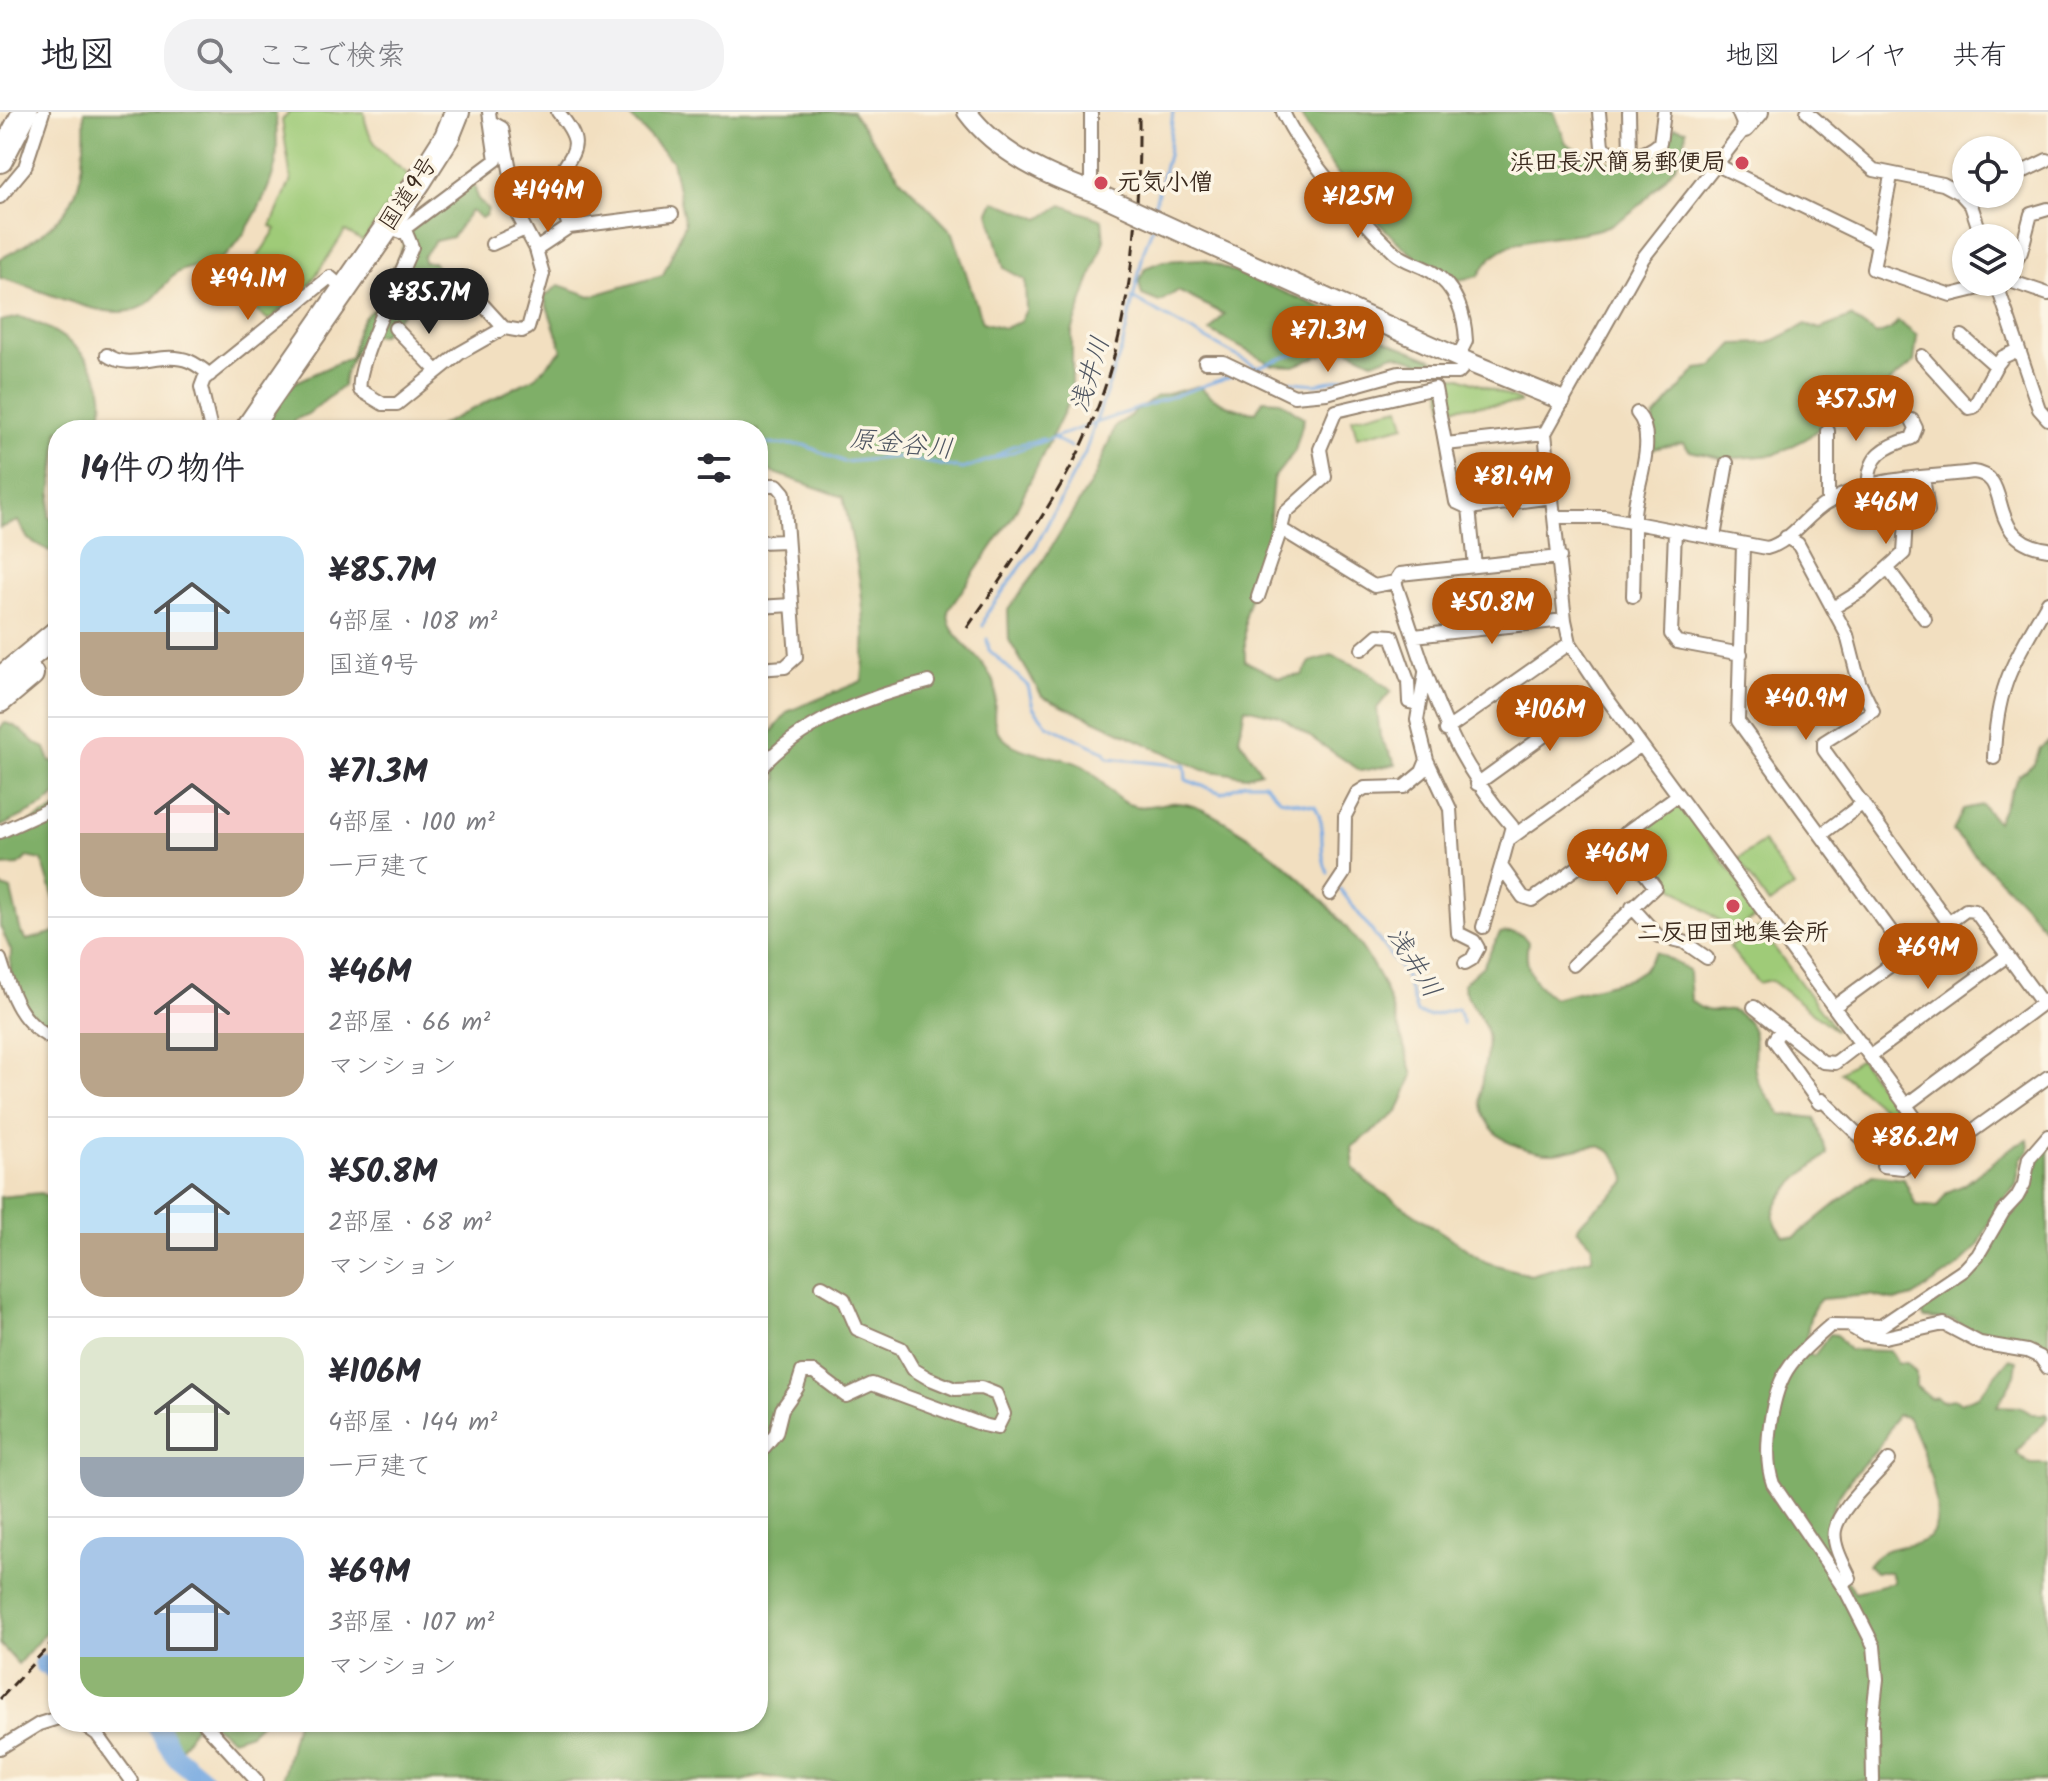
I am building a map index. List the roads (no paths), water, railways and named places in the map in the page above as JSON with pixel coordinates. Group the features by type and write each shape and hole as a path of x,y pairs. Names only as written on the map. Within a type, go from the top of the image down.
{"highway":[{"path":"0,160 25,112"},
{"name":"国道9号","path":"252,420 328,281 377,242 447,137 457,112"},
{"path":"0,680 48,640"},
{"path":"0,665 14,663 32,653"},
{"path":"0,698 48,660"}],"street":[{"path":"0,197 25,167 43,112"},
{"path":"558,112 573,132 576,143 576,153 555,182 569,227"},
{"path":"967,112 989,139 1018,159 1463,360 1561,400"},
{"path":"1091,112 1093,193"},
{"path":"1205,362 1223,362 1294,396 1327,393 1399,373 1458,373 1463,360 1466,341 1457,299 1434,273 1401,259 1378,236 1310,154 1283,112"},
{"path":"1599,112 1602,147 1611,153 1630,156 1660,143 1664,112"},
{"path":"1629,112 1630,156"},
{"path":"1759,112 1741,120 1715,164 1643,258 1545,433 1570,643 1603,693 1938,1149 1947,1149 2048,1077"},
{"path":"1807,112 1874,170 1952,188"},
{"path":"377,242 405,230 496,160 490,117"},
{"path":"472,293 504,328 522,331 528,328 543,281 536,249 509,193 512,180 502,128 490,117"},
{"path":"2024,171 2047,160"},
{"path":"1715,164 1876,242"},
{"path":"1891,176 1872,263 1875,270 1952,295"},
{"path":"2024,241 2031,214 2048,209"},
{"path":"536,249 569,227 672,214"},
{"path":"492,244 525,229"},
{"path":"405,230 412,247 358,386 360,390 388,405 397,404 436,370 504,328"},
{"path":"209,420 201,387 210,375 328,281"},
{"path":"2024,286 2048,294"},
{"path":"2000,296 2039,409 2048,419"},
{"path":"395,328 436,370"},
{"path":"1962,336 1996,366"},
{"path":"1922,356 1969,408 1974,407 2003,357 2018,350"},
{"path":"107,355 116,361 170,357 188,360 210,375"},
{"path":"1258,597 1285,513 1325,477 1320,449 1336,411 1435,388 1456,502 1469,508 1552,497"},
{"path":"1633,596 1636,523 1645,439 1644,424 1637,413"},
{"path":"1868,471 1882,450 1912,438 1916,428 1912,420"},
{"path":"1828,431 1828,502"},
{"path":"1446,444 1545,433"},
{"path":"1869,486 1868,457 1886,438"},
{"path":"1714,537 1727,463"},
{"path":"1555,517 1604,517 1767,548 1786,537 1828,502 1892,478 1984,473 1998,490 2001,517 2010,534 2048,549"},
{"path":"1833,608 1864,589 1905,550 1906,520 1928,511 1923,477"},
{"path":"768,485 777,485 784,493 796,657 785,667 768,668"},
{"path":"1469,508 1475,566"},
{"path":"1281,529 1374,586 1395,582 1400,574 1560,557"},
{"path":"1675,531 1671,634 1677,642 1741,654"},
{"path":"1786,537 1798,544 1847,635 1859,682 1873,711 1824,742 1824,750 1948,922"},
{"path":"768,542 787,541"},
{"path":"1743,544 1738,721 1906,952"},
{"path":"1888,569 1925,619"},
{"path":"1395,582 1446,730 1477,784 1512,826 1483,927"},
{"path":"1994,758 1995,715 2006,676 2048,602"},
{"path":"768,606 792,605"},
{"path":"1414,636 1565,620"},
{"path":"1362,649 1378,635 1392,636 1408,681 1409,702 1418,704"},
{"path":"1446,730 1570,643"},
{"path":"1425,673 1417,720 1427,760 1450,809 1458,933 1474,941 1478,948 1472,959 1465,963"},
{"path":"768,761 789,739 856,706 928,682"},
{"path":"1477,784 1603,693"},
{"path":"1508,840 1641,745"},
{"path":"1330,894 1344,873 1345,816 1357,793 1365,788 1404,787 1416,779 1427,760"},
{"path":"1501,866 1523,897 1532,900 1678,795"},
{"path":"1821,835 1863,803"},
{"path":"0,832 48,810"},
{"path":"1573,965 1655,887 1618,838"},
{"path":"1632,907 1658,936 1684,942 1707,958"},
{"path":"1835,1006 1966,910 1975,911 2045,1001 1906,1105"},
{"path":"1870,1056 2007,956"},
{"path":"0,959 12,1000 20,1012 48,1033"},
{"path":"1754,1007 1823,1062 1835,1063 1861,1043"},
{"path":"1781,1030 1774,1040 1819,1103 1822,1100 1886,1166 1903,1168 1933,1143"},
{"path":"1873,1781 1872,1723 1877,1679 1874,1646 1841,1584 1780,1498 1767,1467 1767,1448 1779,1391 1790,1366 1831,1325 1881,1326 1894,1321 1964,1270 1978,1255 2003,1212 2017,1197 2029,1158 2048,1136"},
{"path":"768,1443 776,1433 782,1409 797,1388 802,1372 814,1372 846,1396 872,1384 997,1428 1004,1414 996,1394 981,1388 955,1389 913,1369 901,1348 857,1329 844,1299 822,1286"},
{"path":"1852,1325 1853,1330 1863,1334 1885,1337 1944,1324 1980,1343 2027,1351 2040,1357 2048,1368"},
{"path":"1841,1584 1850,1578 1835,1541 1835,1529 1848,1507 1889,1460"},
{"path":"0,1748 48,1721"},
{"path":"94,1732 131,1781"},
{"path":"212,1732 257,1781"}],"waterway":[{"name":"浅井川","path":"1153,211 1168,155 1173,112"},
{"name":"浅井川","path":"983,626 987,613 1036,546 1085,453 1123,344 1144,250 1153,226"},
{"path":"1132,298 1282,381 1316,384 1378,370"},
{"name":"原金谷川","path":"1251,369 1333,341"},
{"name":"原金谷川","path":"768,444 804,445 844,462 899,457 963,469 1237,374"},
{"name":"原金谷川","path":"995,457 1012,446 1043,439"},
{"name":"原金谷川","path":"1055,439 1071,447"},
{"name":"浅井川","path":"987,639 989,650 1028,686 1033,707 1047,725 1104,751 1108,758 1185,766 1186,780 1222,793 1245,783 1264,783 1280,799 1315,806 1321,821 1323,856 1328,873"},
{"name":"浅井川","path":"1340,889 1405,975 1417,1013 1429,1016 1458,1009 1463,1024"},
{"path":"44,1664 48,1666"},
{"path":"160,1732 175,1756 205,1781"}],"railway":[{"path":"967,628 1061,485 1092,422 1107,380 1119,337 1133,247 1139,112"},
{"path":"0,1699 48,1647"}],"place":[{"name":"浜田長沢簡易郵便局","path":"1742,163"},
{"name":"元気小僧","path":"1101,183"},
{"name":"二反田団地集会所","path":"1733,906"}]}
